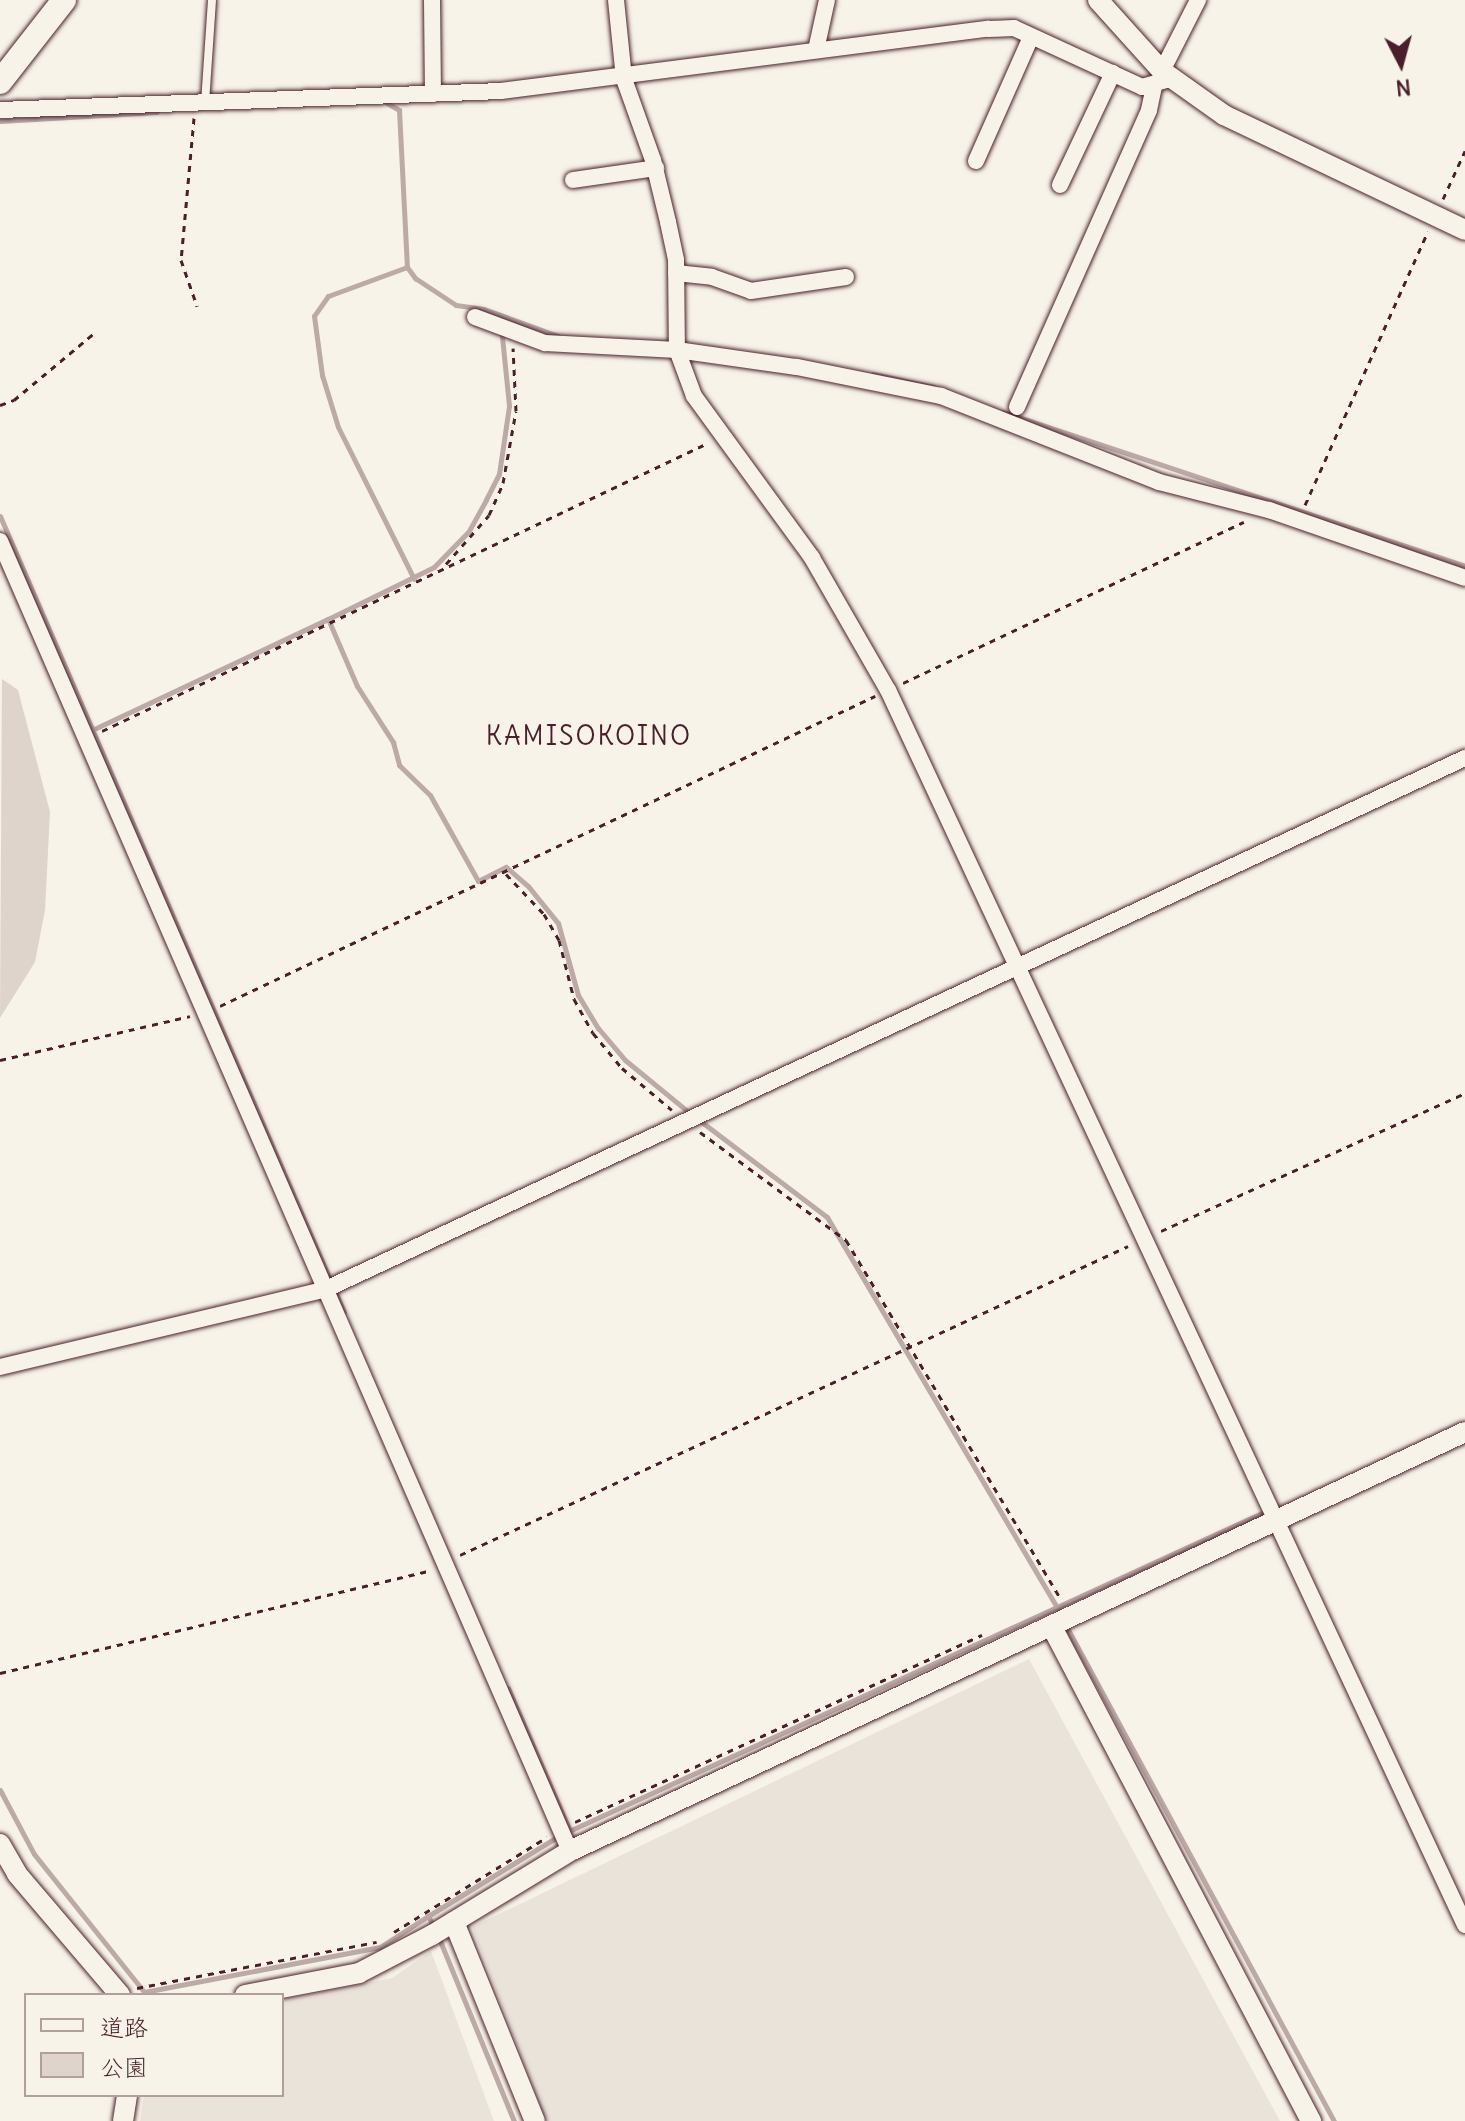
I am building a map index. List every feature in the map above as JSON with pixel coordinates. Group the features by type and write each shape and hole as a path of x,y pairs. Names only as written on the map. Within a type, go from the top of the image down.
{"main road":[{"path":"0,82 64,0"}],"street":[{"path":"432,0 433,94"},
{"path":"616,0 624,79 656,168 676,273 677,350 694,396 812,558 888,690 1280,1521 1465,1925"},
{"path":"816,50 827,0"},
{"path":"1098,0 1163,79 1255,132 1465,230"},
{"path":"1017,407 1198,0"},
{"path":"0,110 433,94 624,79 949,30 1014,28 1113,73 1163,79"},
{"path":"976,161 1031,37"},
{"path":"1060,185 1113,73"},
{"path":"573,180 656,168"},
{"path":"676,273 712,277 751,291 846,277"},
{"path":"475,317 512,331 579,348 677,350 797,367 941,396 1159,482 1269,510 1465,578"},
{"path":"0,541 208,1013 324,1290 570,1851"},
{"path":"0,1367 324,1290 1465,758"},
{"path":"255,1993 359,1973 454,1922 570,1851 1053,1629 1465,1432"},
{"path":"1053,1629 1311,2121"},
{"path":"0,1844 17,1874 118,1993"},
{"path":"454,1922 535,2121"},
{"path":"123,2121 127,2097"}],"lane":[{"path":"201,103 212,0"}],"path":[{"path":"197,306 181,260 201,103"},
{"path":"1299,520 1465,151"},
{"path":"87,738 435,575 489,515 512,455 516,411 512,331"},
{"path":"0,405 14,400 94,333"},
{"path":"443,567 721,437"},
{"path":"0,1060 208,1013 1269,510"},
{"path":"505,873 544,914 559,940 574,999 593,1033 622,1068 687,1123 846,1240 915,1348 1061,1599"},
{"path":"0,1673 364,1587 444,1563 915,1348 1144,1238 1465,1093"},
{"path":"1047,1606 1075,1593"},
{"path":"124,1993 378,1942 560,1829 990,1632"}],"shaded area":[{"path":"1029,1659 1280,2121 546,2121 472,1927"},
{"path":"431,1951 494,2121 140,2121 144,2097 284,2097 284,2000 392,1978"}],"green space":[{"path":"2,679 18,690 50,812 45,910 35,962 0,1018"}],"waterway":[{"path":"387,103 399,110 407,267 415,278 456,305 484,309 558,336"},
{"path":"0,121 157,112"},
{"path":"407,267 328,296 314,316 322,375 338,427 414,579"},
{"path":"500,317 509,406 499,474 469,531 434,567 328,619 357,686 393,742 399,765 430,795 478,881 506,867 528,886 558,923 578,995 598,1028 625,1060 691,1114"},
{"path":"873,374 934,387"},
{"path":"1003,412 1465,566"},
{"path":"0,516 344,1312"},
{"path":"92,730 328,619"},
{"path":"699,1120 827,1217 1061,1615"},
{"path":"569,1831 1266,1511"},
{"path":"1065,1624 1334,2121"},
{"path":"508,1688 570,1831"},
{"path":"0,1790 34,1854 144,1992 380,1947 428,1916 434,1927"},
{"path":"428,1916 560,1835"},
{"path":"438,1936 514,2121"}],"district":[{"name":"KAMISOKOINO","path":"589,736"}]}
